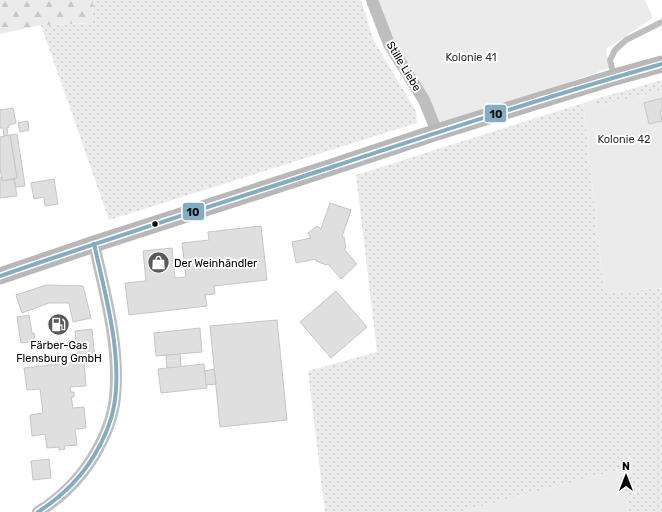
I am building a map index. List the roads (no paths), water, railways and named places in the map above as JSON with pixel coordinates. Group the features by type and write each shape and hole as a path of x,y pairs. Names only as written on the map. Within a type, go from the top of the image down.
{"street":[{"name":"Stille Liebe","path":"372,0 389,44 424,100 437,132"},
{"path":"0,276 437,132 662,64"},
{"path":"38,512 66,492 84,471 103,438 111,420 115,398 115,350 111,321 94,244"}],"lane":[{"path":"615,77 610,60 615,50 626,40 662,22"}],"place":[{"name":"Der Weinhändler","path":"159,263"},
{"name":"Färber-Gas Flensburg GmbH","path":"59,325"}],"park label":[{"name":"Kolonie 41","path":"471,57"},
{"name":"Kolonie 42","path":"624,139"}]}
